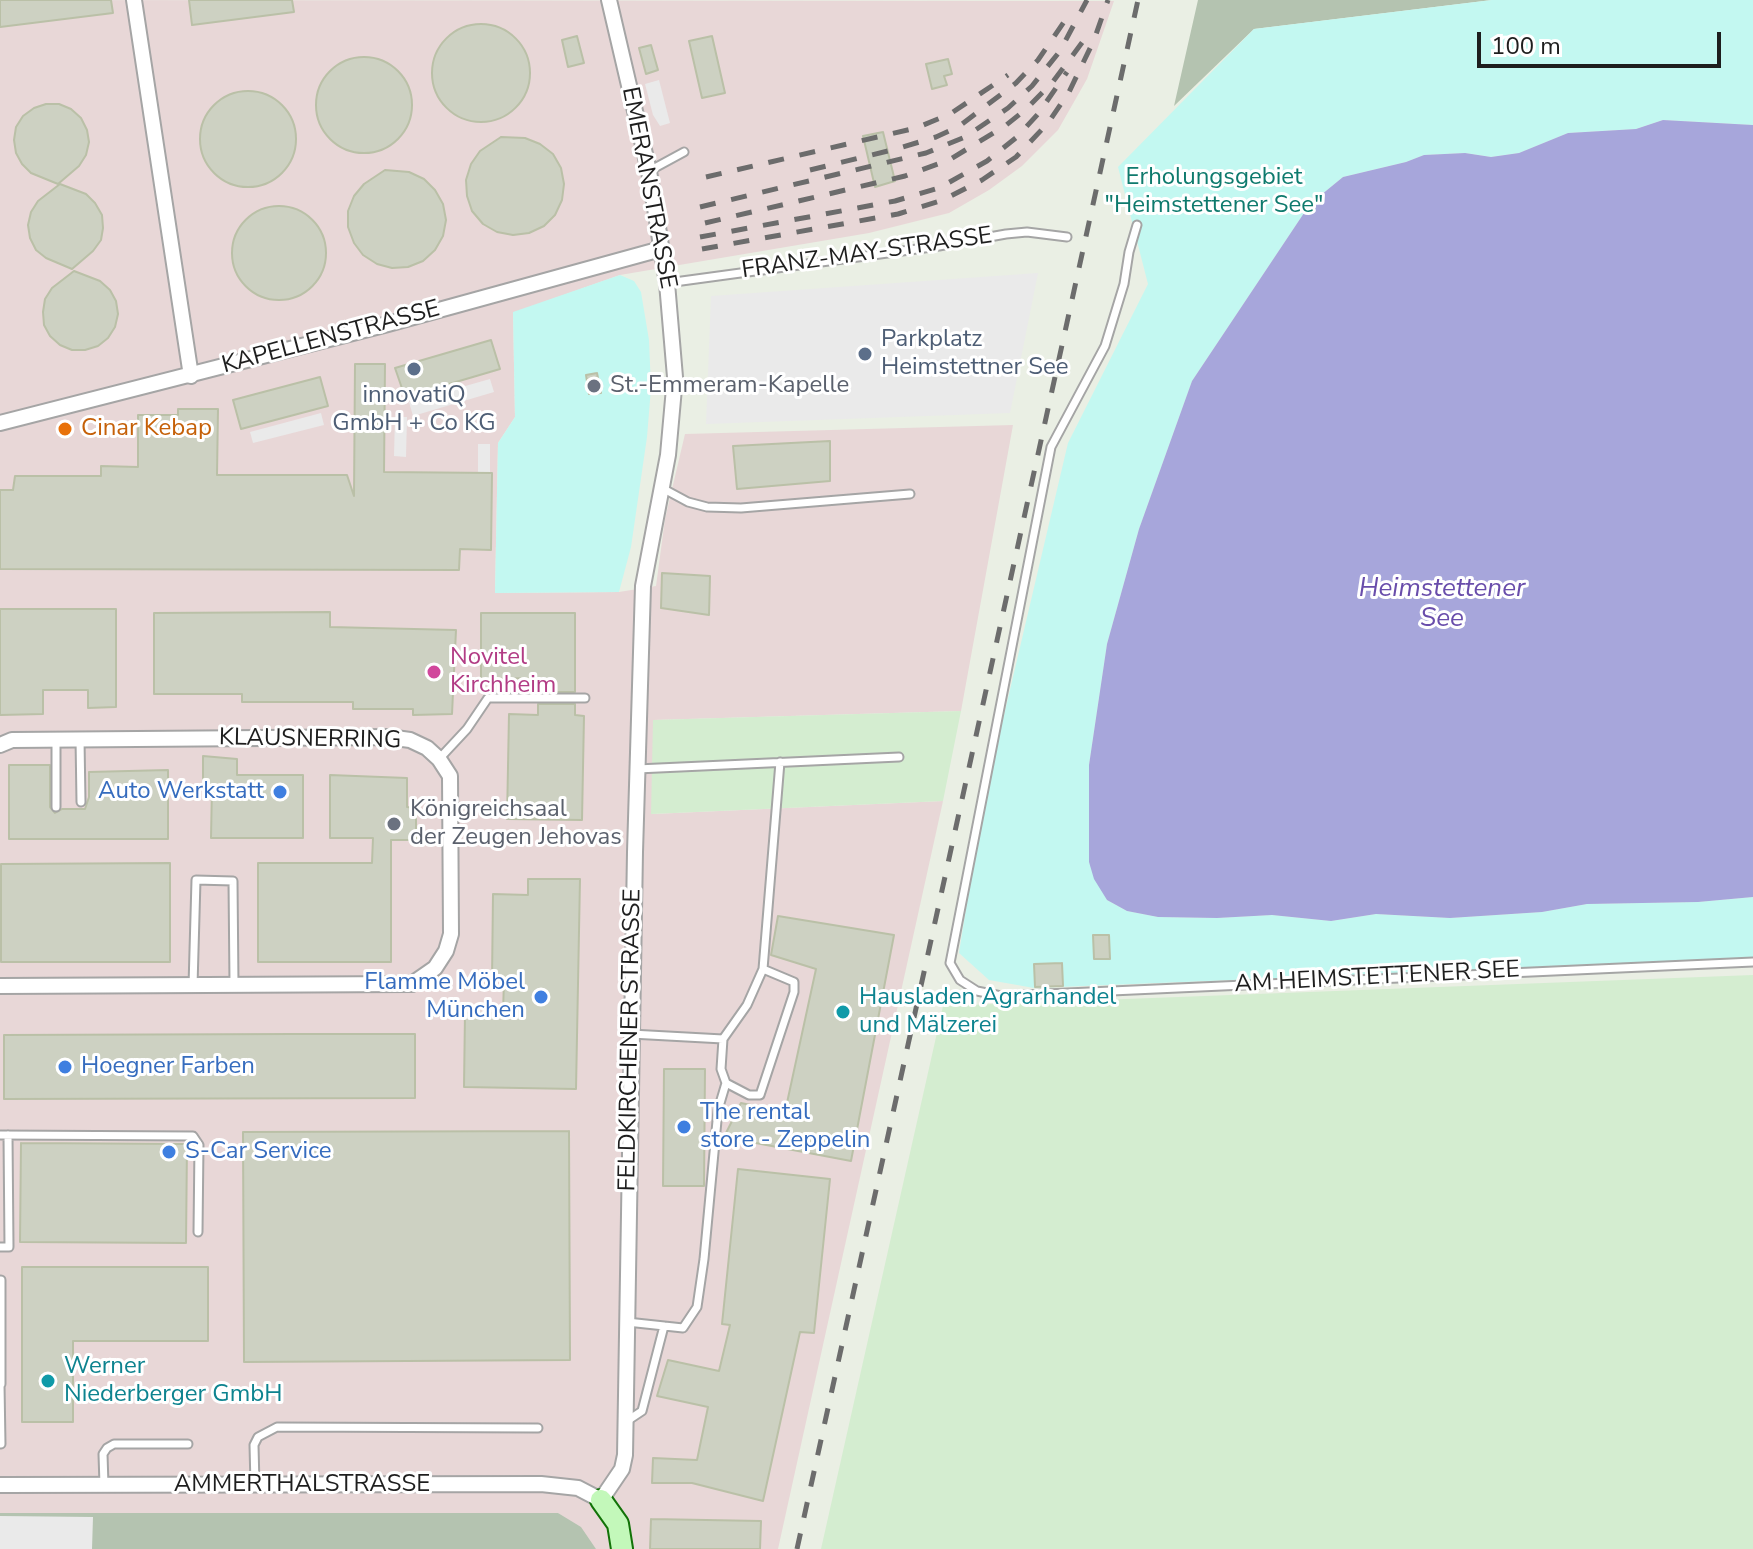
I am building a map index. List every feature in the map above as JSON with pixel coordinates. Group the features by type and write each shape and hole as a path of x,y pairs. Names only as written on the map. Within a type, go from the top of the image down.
{"street":[{"path":"134,0 191,376"},
{"name":"EMERANSTRASSE","path":"609,0 649,171 667,283 675,377"},
{"name":"KAPELLENSTRASSE","path":"0,423 191,376 661,249"},
{"name":"FELDKIRCHENER STRASSE","path":"601,1500 622,1469 626,1422 631,1034 643,586 668,455 675,377"},
{"name":"KLAUSNERRING","path":"0,745 12,740 56,739 388,737 410,740 427,748 439,759"},
{"path":"0,986 412,984 435,968 446,951 451,934 450,776 439,759"},
{"name":"AMMERTHALSTRASSE","path":"0,1485 541,1484 578,1488 601,1500"},
{"path":"601,1500 618,1524 622,1549"}],"lane":[{"path":"649,171 684,152"},
{"name":"AM HEIMSTETTENER SEE","path":"1137,225 1124,284 1105,346 1051,447 950,963 960,980 977,991 1001,996 1753,962"},
{"name":"FRANZ-MAY-STRASSE","path":"667,283 1006,234 1027,232 1067,237"},
{"path":"662,488 688,502 707,507 741,508 910,494"},
{"path":"439,759 467,729 488,698 585,698"},
{"path":"56,739 56,807"},
{"path":"80,739 81,802"},
{"path":"637,769 899,757"},
{"path":"627,1322 683,1328 697,1307 718,1110 726,1083 721,1069 723,1039 747,1005 763,969 780,762"},
{"path":"193,986 196,880 233,881 234,986"},
{"path":"726,1083 749,1095 760,1095 794,992 794,982 763,969"},
{"path":"631,1034 723,1039"},
{"path":"0,1247 9,1247 4,1135 193,1136 199,1145 198,1232"},
{"path":"1,1280 1,1444"},
{"path":"626,1422 642,1411 664,1326"},
{"path":"255,1485 254,1445 258,1437 277,1427 538,1428"},
{"path":"104,1485 103,1454 114,1444 188,1444"}],"shaded area":[{"path":"0,0 1114,1 1087,79 1058,130 1022,166 949,213 869,233 620,275 513,313 515,417 498,443 495,593 619,592 656,586 665,519 685,434 1013,425 961,711 654,720 652,814 943,801 778,1549 596,1549 558,1513 0,1513"},
{"path":"1198,0 1492,0 1254,29 1174,106"},
{"path":"659,80 670,123 660,126 653,115 645,84"},
{"name":"Parkplatz Heimstettner See","path":"1038,273 1010,413 706,424 711,296"},
{"path":"490,379 494,392 413,416 409,402"},
{"path":"321,413 324,425 253,443 250,432"},
{"path":"395,417 407,417 406,457 394,456"},
{"path":"478,444 490,444 490,473 478,473"},
{"path":"961,711 943,801 651,814 653,720"},
{"path":"1753,975 1753,1549 821,1549 943,1006"},
{"path":"0,1513 558,1513 581,1527 596,1549 0,1549"},
{"path":"0,1516 93,1517 92,1549 0,1549"}],"green space":[{"name":"Erholungsgebiet \"Heimstettener See\"","path":"1492,0 1753,0 1753,125 1663,120 1636,129 1568,133 1519,153 1491,157 1465,153 1424,155 1343,177 1310,204 1192,381 1139,529 1107,644 1089,765 1089,862 1107,900 1127,911 1158,917 1272,915 1331,921 1376,914 1450,918 1542,912 1587,904 1698,902 1753,897 1753,959 1034,988 989,980 959,953 981,813 1068,443 1148,284 1118,167 1254,29"},
{"path":"620,275 634,281 641,292 649,340 651,388 631,547 619,592 495,593 498,443 515,417 513,312"}],"water":[{"name":"Heimstettener See","path":"1663,120 1753,125 1753,897 1698,902 1587,904 1542,912 1450,918 1376,914 1331,921 1272,915 1158,917 1127,911 1107,900 1094,879 1089,862 1089,765 1107,644 1139,529 1192,381 1310,204 1343,177 1424,155 1465,153 1491,157 1519,153 1568,133 1636,129"}],"building":[{"path":"0,0 111,0 113,13 0,27"},
{"path":"189,0 292,0 294,12 192,25"},
{"path":"481,24 500,28 516,38 526,54 530,73 526,92 516,108 500,118 481,122 462,118 446,108 436,92 432,73 436,54 446,38 462,28"},
{"path":"577,36 584,63 568,67 562,40"},
{"path":"712,36 725,93 702,98 689,41"},
{"path":"651,45 658,70 646,74 639,48"},
{"path":"355,57 373,57 391,65 404,78 412,96 409,124 391,145 373,153 355,153 337,145 324,132 316,114 316,96 324,78 337,65"},
{"path":"948,59 952,74 944,76 947,85 932,89 926,64"},
{"path":"239,91 257,91 275,99 288,112 296,130 293,158 275,179 257,187 239,187 221,179 208,166 200,148 200,130 208,112 221,99"},
{"path":"46,104 59,104 71,109 81,118 89,142 79,166 58,184 31,173 22,164 14,140 16,127 23,116"},
{"path":"883,132 895,181 875,187 863,136"},
{"path":"501,137 525,138 540,144 553,154 561,168 564,184 562,200 555,215 544,226 529,233 513,235 497,232 483,224 472,211 467,196 466,180 471,164 480,151"},
{"path":"385,170 409,172 424,179 443,204 446,220 443,236 435,250 423,261 408,267 392,268 377,264 363,255 348,227 348,211 354,196 364,184"},
{"path":"60,184 86,194 102,215 101,240 72,269 46,258 36,250 28,225 38,201"},
{"path":"279,206 297,210 312,220 322,235 326,253 322,271 312,286 297,296 279,300 261,296 246,286 236,271 232,253 236,235 246,220 261,210"},
{"path":"74,271 100,281 110,290 118,314 108,338 98,346 85,350 72,350 60,345 44,325 45,299 52,288"},
{"path":"491,340 500,369 405,397 395,368"},
{"path":"355,364 385,364 384,472 492,473 491,550 460,549 459,570 0,569 0,490 13,490 15,476 101,476 101,466 138,467 138,415 178,415 178,409 218,409 217,475 347,475 354,496"},
{"name":"St.-Emmeram-Kapelle","path":"597,373 601,393 589,394 586,375"},
{"path":"320,377 328,406 241,429 233,400"},
{"path":"830,441 830,481 737,489 733,446"},
{"path":"662,573 710,576 709,615 661,608"},
{"path":"0,609 116,609 116,707 88,708 88,690 43,690 43,714 0,715"},
{"path":"330,612 330,627 456,630 452,714 413,715 413,709 353,709 353,702 242,702 242,694 154,694 154,613"},
{"path":"481,613 575,613 575,692 538,692 538,678 481,679"},
{"path":"538,704 575,704 575,715 584,716 582,820 507,819 509,714 538,715"},
{"path":"203,756 237,759 237,775 303,775 303,838 211,838 212,786 203,786"},
{"path":"9,765 50,765 50,807 55,813 62,809 85,809 89,797 89,772 168,770 168,839 9,839"},
{"path":"330,775 407,778 407,807 416,808 416,840 391,840 391,962 258,962 258,863 372,863 373,838 330,838"},
{"path":"170,863 170,962 1,962 1,864"},
{"name":"Flamme Möbel München","path":"528,879 580,879 576,1089 464,1087 465,1013 503,1013 504,980 492,980 493,894 528,895"},
{"name":"Hausladen Agrarhandel und Mälzerei","path":"778,916 894,935 851,1161 724,1137 741,1103 785,1112 816,969 771,955"},
{"path":"1093,935 1109,935 1110,959 1094,959"},
{"path":"1062,963 1063,986 1035,987 1034,964"},
{"path":"415,1034 415,1098 4,1099 4,1035"},
{"name":"The rental store - Zeppelin","path":"664,1069 705,1069 704,1186 663,1186"},
{"path":"569,1131 570,1360 244,1362 243,1132"},
{"path":"21,1143 187,1144 186,1243 20,1242"},
{"path":"738,1169 830,1179 814,1333 800,1332 763,1501 692,1483 652,1483 653,1458 697,1460 708,1407 657,1396 668,1360 719,1371 730,1325 722,1324"},
{"name":"Werner Niederberger GmbH","path":"22,1267 208,1267 208,1341 73,1341 73,1422 22,1422"},
{"path":"651,1519 761,1521 760,1549 650,1549"}],"railway":[{"path":"700,207 926,153 965,137 1008,108 1032,86 1060,51 1087,0"},
{"path":"702,249 898,214 943,200 982,180 1016,157 1048,123 1069,92 1094,40 1108,0"},
{"path":"797,1549 1138,0"},
{"path":"810,170 896,149 958,127 1016,83 1038,60 1066,19"},
{"path":"705,223 905,176 949,160 1025,110 1052,83 1087,36"},
{"path":"700,237 895,201 939,188 987,161 1017,137 1038,114 1067,72"},
{"path":"706,177 916,128 950,114 1008,75"}],"place":[{"name":"Parkplatz Heimstettner See","path":"865,354"},
{"name":"innovatiQ GmbH + Co KG","path":"414,369"},
{"name":"St.-Emmeram-Kapelle","path":"594,386"},
{"name":"Cinar Kebap","path":"65,429"},
{"name":"Novitel Kirchheim","path":"434,672"},
{"name":"Auto Werkstatt","path":"280,792"},
{"name":"Königreichsaal der Zeugen Jehovas","path":"394,824"},
{"name":"Flamme Möbel München","path":"541,997"},
{"name":"Hausladen Agrarhandel und Mälzerei","path":"843,1012"},
{"name":"Hoegner Farben","path":"65,1067"},
{"name":"The rental store - Zeppelin","path":"684,1127"},
{"name":"S-Car Service","path":"169,1152"},
{"name":"Werner Niederberger GmbH","path":"48,1381"}]}
